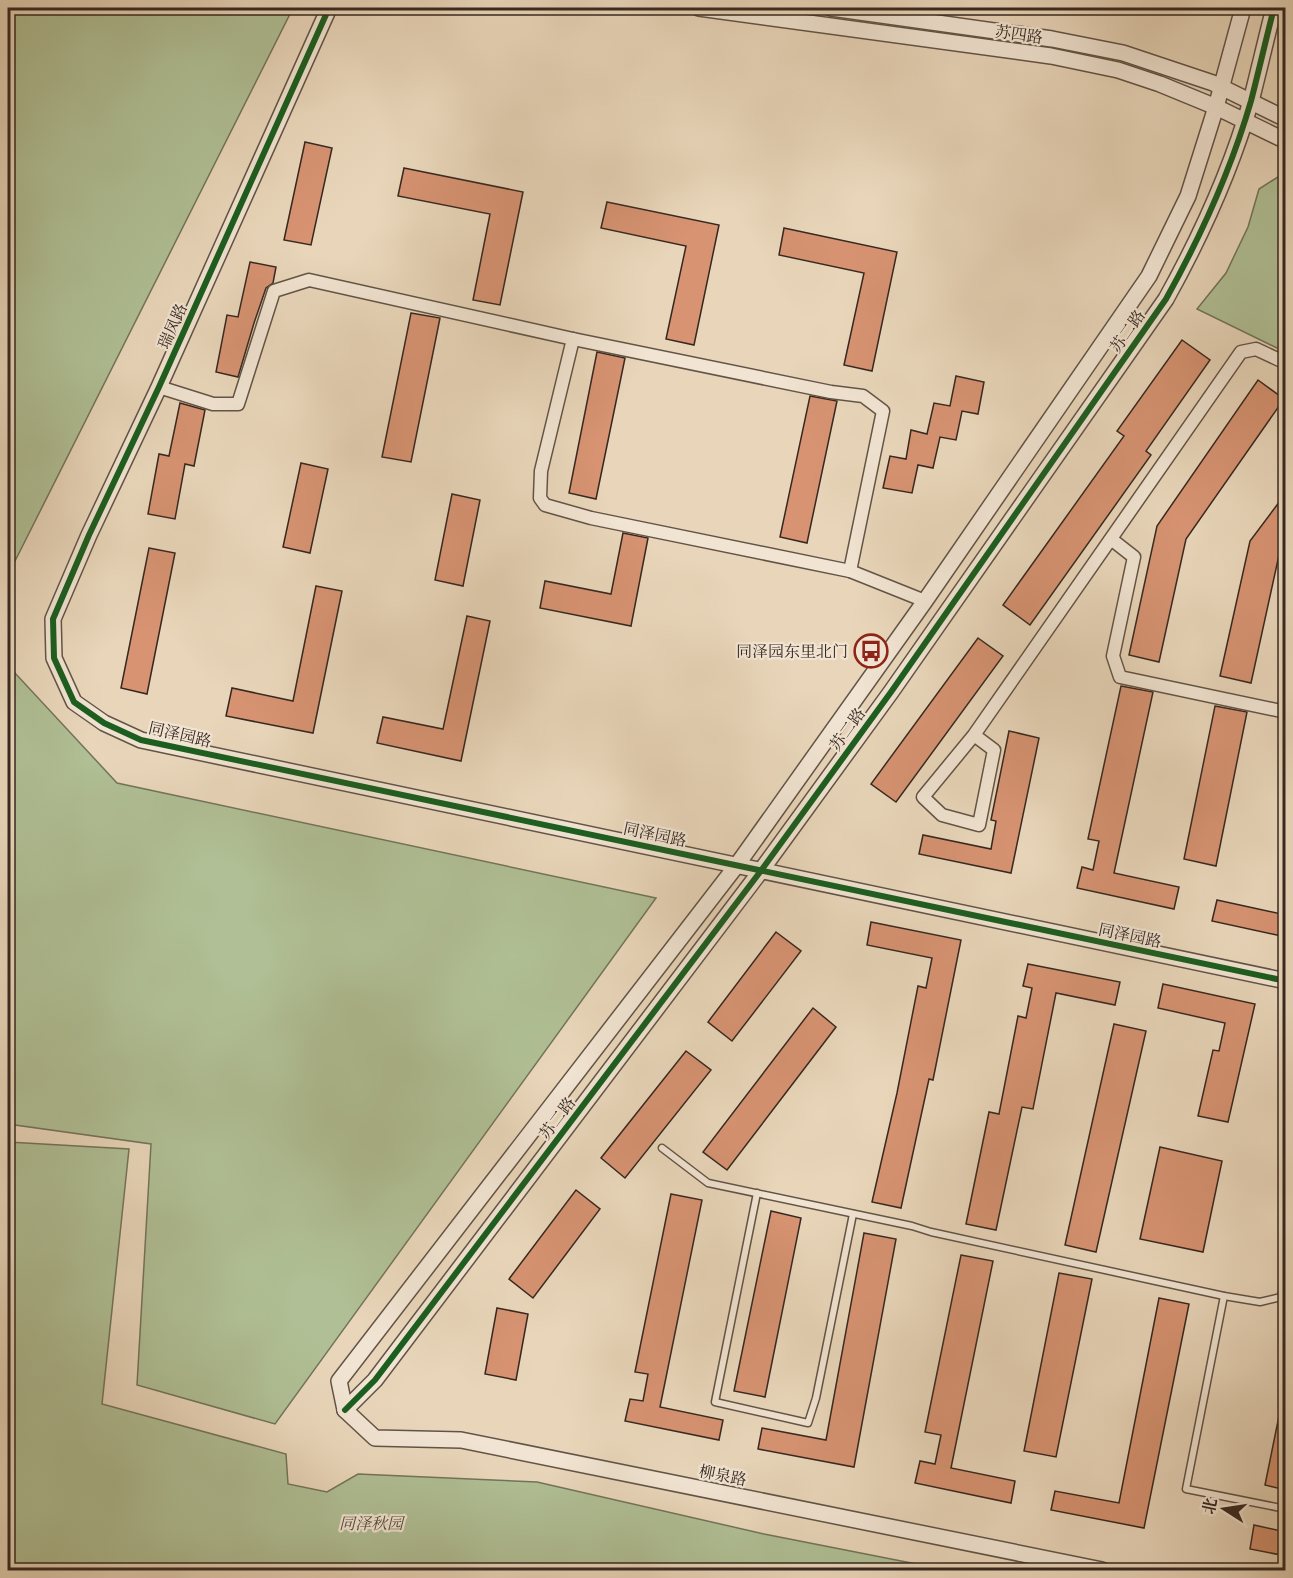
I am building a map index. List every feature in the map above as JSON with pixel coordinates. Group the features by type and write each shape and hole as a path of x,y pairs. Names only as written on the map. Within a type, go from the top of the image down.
{"street":[{"name":"瑞凤路","path":"54,658 53,619 329,8"},
{"name":"苏四路","path":"699,8 1051,56 1118,70 1216,107 1286,141"},
{"name":"苏四路","path":"831,8 1064,42 1145,60 1221,87 1286,119"},
{"name":"苏二路","path":"345,1410 339,1381 737,865 925,601 1149,276 1188,196 1216,107 1243,8"},
{"name":"苏二路","path":"345,1410 375,1380 760,872 891,692 1166,298 1194,248 1213,206 1251,102 1274,8"},
{"path":"159,387 213,404 238,404 274,291 309,280 573,339 831,392 863,396 883,411 850,571"},
{"path":"573,339 542,471 540,498 545,505 591,518 850,571 925,601"},
{"path":"974,735 994,750 979,825 942,815 923,797 974,735 1241,352 1256,349 1286,363"},
{"path":"1111,539 1134,558 1113,656 1120,677 1286,712"},
{"name":"同泽园路","path":"54,658 74,702 104,723 141,740 1286,981"},
{"name":"柳泉路","path":"345,1410 375,1438 461,1440 1102,1570"}],"lane":[{"path":"662,1148 708,1183 1224,1296 1260,1302 1283,1297 1286,1276"},
{"path":"757,1193 715,1402 808,1423 816,1398 853,1214"},
{"path":"1224,1296 1186,1489 1286,1509"}],"green space":[{"path":"8,8 293,8 8,575"},
{"path":"1281,175 1286,177 1285,352 1197,309 1226,273 1248,227 1259,189"},
{"path":"8,626 14,672 117,783 656,898 275,1424 137,1385 151,1144 8,1124"},
{"name":"同泽秋园","path":"8,1142 129,1149 102,1404 286,1454 288,1484 327,1492 358,1474 537,1482 764,1534 947,1570 8,1570"}],"building":[{"path":"305,142 332,148 311,245 284,240"},
{"path":"404,168 523,192 500,305 473,300 490,214 398,196"},
{"path":"607,202 719,225 694,345 666,339 686,246 601,228"},
{"path":"784,228 897,252 872,371 844,365 864,273 779,255"},
{"path":"250,262 276,267 273,283 266,288 238,377 216,372 227,315 238,317"},
{"path":"411,313 440,318 411,462 382,457"},
{"path":"1182,340 1210,360 1146,451 1151,455 1030,625 1003,605 1124,436 1117,431"},
{"path":"597,352 625,358 596,499 569,493"},
{"path":"956,376 984,382 978,414 962,411 956,440 940,437 933,468 918,465 912,493 883,488 890,456 906,459 911,430 927,434 934,403 950,406"},
{"path":"1258,380 1284,399 1186,539 1159,662 1129,655 1157,526"},
{"path":"810,396 837,401 807,543 780,537"},
{"path":"180,403 205,410 194,466 185,464 175,519 148,514 159,454 169,456"},
{"path":"301,463 328,469 310,553 283,547"},
{"path":"1286,493 1286,545 1279,555 1251,683 1220,676 1250,541"},
{"path":"452,494 480,500 463,586 435,580"},
{"path":"623,533 648,538 631,626 540,608 545,581 611,594"},
{"path":"149,548 175,553 147,694 121,688"},
{"path":"316,586 342,591 313,733 226,716 232,688 293,701"},
{"path":"467,616 490,621 461,761 377,743 383,717 443,729"},
{"path":"978,638 1003,656 896,802 871,784"},
{"path":"1121,686 1153,692 1114,873 1179,887 1174,909 1077,888 1082,867 1093,870 1099,841 1088,839"},
{"path":"1215,706 1247,712 1216,866 1184,859"},
{"path":"1009,731 1039,738 1011,873 919,854 923,835 991,849 996,821 991,820"},
{"path":"1217,900 1286,915 1286,937 1212,921"},
{"path":"871,922 961,940 933,1080 929,1079 901,1208 872,1202 918,986 926,988 932,958 867,945"},
{"path":"776,932 801,951 732,1041 708,1022"},
{"path":"1028,964 1120,982 1115,1005 1056,993 1033,1109 1022,1107 996,1230 966,1224 989,1112 999,1114 1018,1016 1026,1018 1032,988 1023,986"},
{"path":"1163,984 1255,1004 1228,1122 1198,1116 1213,1050 1219,1051 1225,1023 1158,1008"},
{"path":"813,1008 836,1027 727,1170 703,1152"},
{"path":"1114,1024 1146,1031 1096,1252 1065,1245"},
{"path":"686,1051 711,1070 625,1178 601,1158"},
{"path":"1160,1147 1222,1161 1203,1252 1140,1239"},
{"path":"576,1190 600,1209 533,1298 509,1279"},
{"path":"671,1194 702,1200 660,1407 723,1420 719,1440 625,1421 630,1399 643,1401 648,1374 635,1372"},
{"path":"771,1211 801,1218 765,1397 734,1391"},
{"path":"864,1233 896,1239 854,1467 758,1449 762,1428 826,1440"},
{"path":"961,1255 993,1261 951,1468 1015,1481 1011,1503 915,1483 920,1461 935,1464 941,1435 925,1432"},
{"path":"1059,1273 1092,1279 1056,1457 1024,1451"},
{"path":"1159,1298 1189,1304 1144,1528 1051,1510 1055,1491 1119,1503"},
{"path":"497,1308 528,1314 516,1380 485,1374"},
{"path":"1280,1411 1286,1411 1286,1490 1265,1485"},
{"path":"1254,1525 1286,1532 1286,1556 1250,1549"}],"cycle path":[{"path":"329,8 53,619 54,658 74,702 104,723 141,740 1286,981"},
{"path":"345,1410 375,1380 760,872 891,692 1166,299 1203,227 1225,177 1251,101 1274,8"}],"place":[{"name":"同泽园东里北门","path":"871,651"}]}
